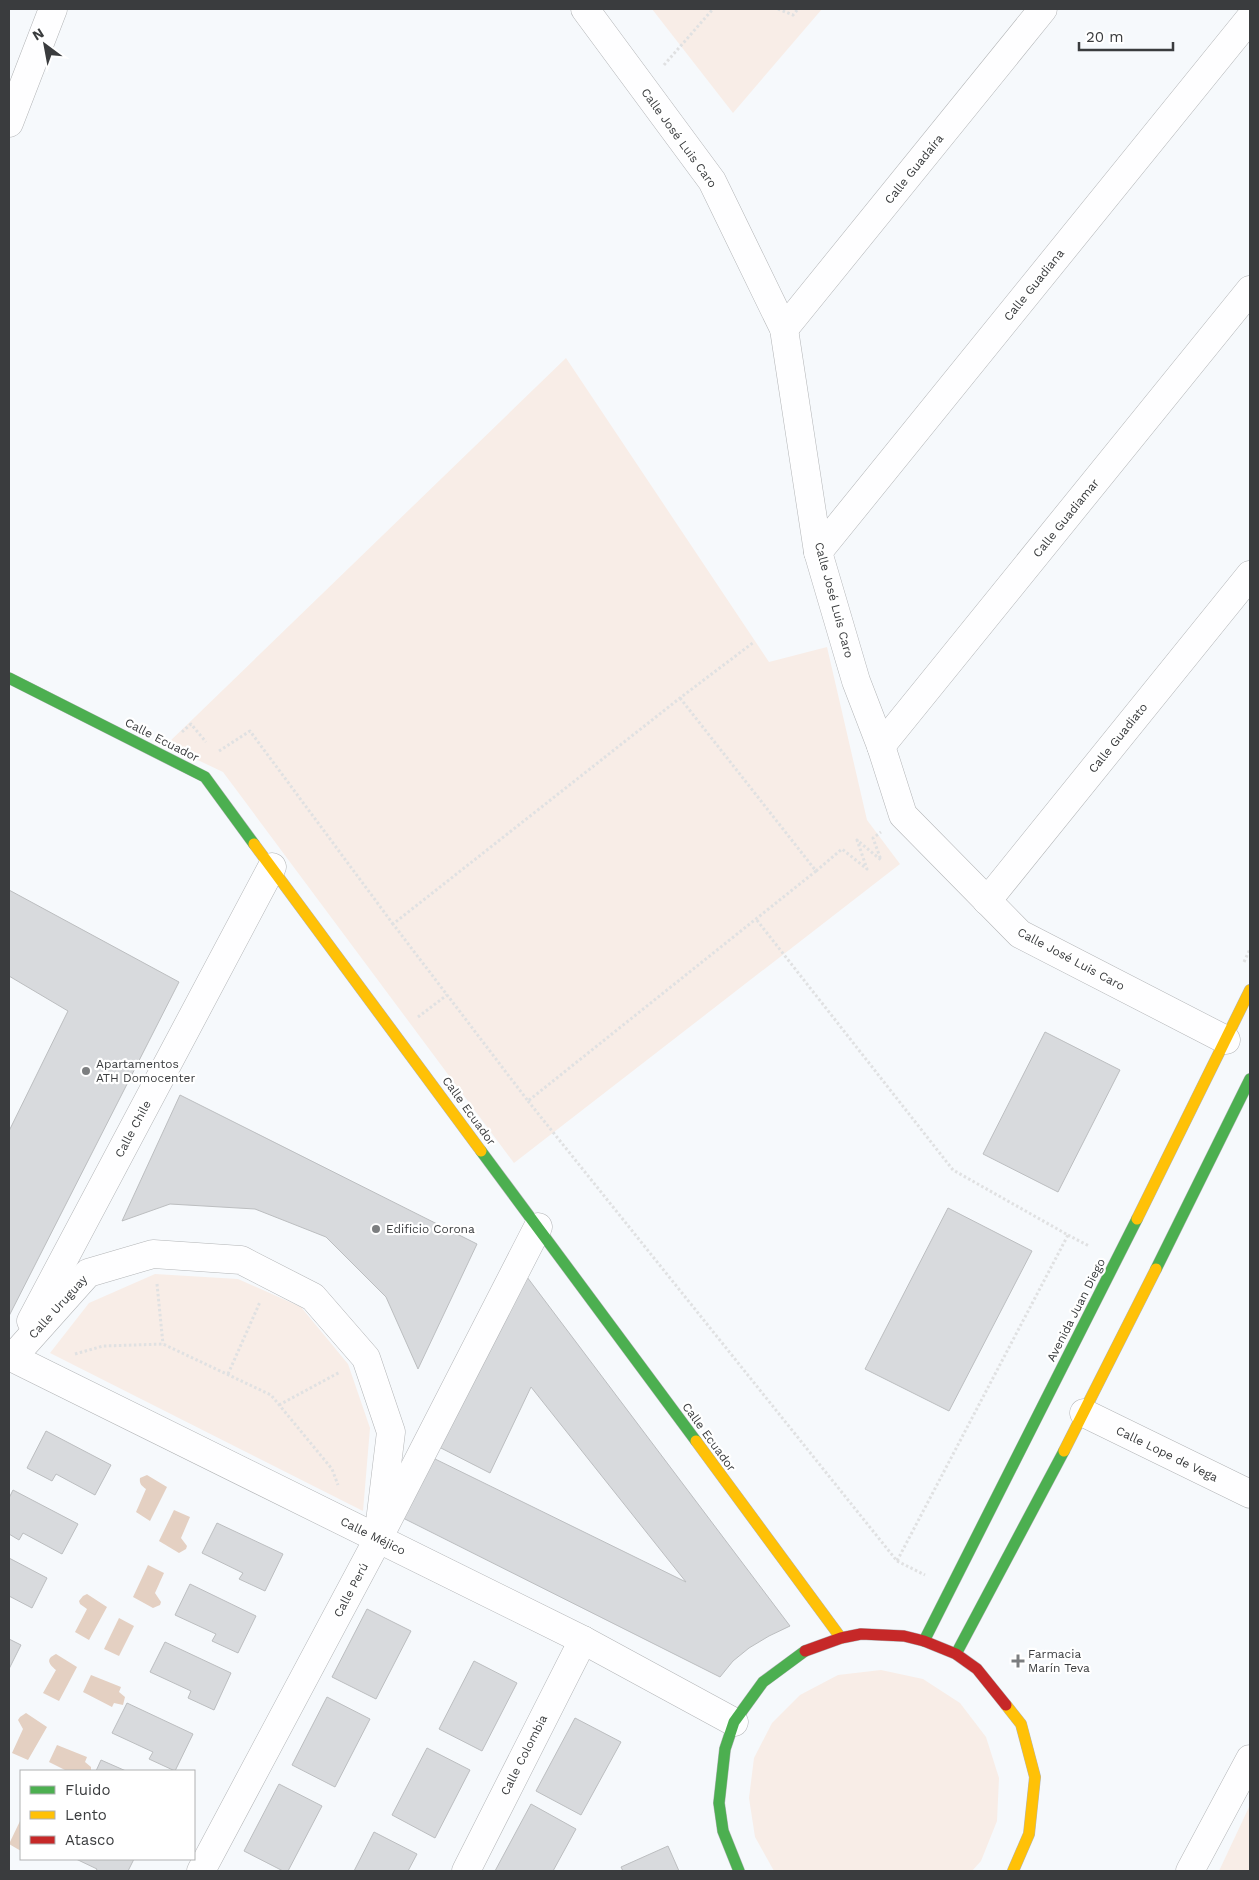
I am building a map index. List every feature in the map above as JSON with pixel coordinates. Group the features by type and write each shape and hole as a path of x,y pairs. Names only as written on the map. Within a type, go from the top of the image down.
{"street":[{"path":"9,123 53,9"},
{"name":"Calle José Luis Caro","path":"584,9 712,181 784,329 818,552 856,681 881,746 903,814 1020,934 1226,1040"},
{"name":"Calle Guadaíra","path":"784,329 1043,9"},
{"name":"Calle Guadiana","path":"818,552 1250,18"},
{"name":"Calle Guadiamar","path":"881,746 1250,290"},
{"name":"Calle Guadiato","path":"987,901 1250,575"},
{"name":"Calle Ecuador","path":"9,678 205,777 841,1638"},
{"name":"Calle Chile","path":"10,1359 272,868"},
{"name":"Avenida Juan Diego","path":"924,1641 1250,990"},
{"path":"956,1654 1084,1413 1250,1079"},
{"name":"Calle Perú","path":"201,1871 378,1539 538,1227"},
{"name":"Calle Uruguay","path":"10,1359 88,1274 153,1254 241,1260 313,1297 366,1358 391,1432 378,1539"},
{"name":"Calle Méjico","path":"10,1359 44,1374 583,1640 734,1722"},
{"name":"Calle Lope de Vega","path":"1084,1413 1250,1494"},
{"path":"739,1871 723,1831 719,1803 724,1749 734,1722 763,1682 807,1650 841,1638 862,1634 904,1636 924,1641 956,1654 977,1669 1021,1724 1035,1778 1029,1834 1013,1871"},
{"name":"Calle Colombia","path":"466,1871 583,1640"},
{"path":"1190,1871 1250,1759"}],"path":[{"path":"642,87 682,46 713,9"},
{"path":"778,9 793,15 798,9"},
{"path":"393,924 754,642"},
{"path":"680,698 816,872"},
{"path":"215,753 250,730 393,924 528,1101 897,1561 933,1578"},
{"path":"528,1101 816,872 842,849 867,869 857,840 881,860 873,838 903,814"},
{"path":"756,919 952,1170 1068,1236 1091,1247"},
{"path":"424,1012 447,995"},
{"path":"897,1561 1068,1236"},
{"path":"153,1254 163,1344"},
{"path":"228,1374 271,1276"},
{"path":"44,1374 61,1358 103,1346 163,1344 271,1394 332,1469 351,1526"},
{"path":"279,1405 366,1358"}],"shaded area":[{"path":"652,9 822,9 733,113"},
{"path":"566,358 769,662 827,647 867,820 900,864 514,1163 223,772 166,745"},
{"path":"155,1274 238,1279 301,1307 348,1364 370,1428 363,1511 50,1353 89,1303"},
{"path":"147,1475 167,1487 150,1521 136,1512 146,1489 140,1483 140,1478"},
{"path":"174,1510 190,1517 181,1538 187,1546 186,1549 179,1553 159,1541"},
{"path":"148,1565 164,1573 155,1593 161,1602 160,1605 153,1608 133,1597"},
{"path":"87,1594 107,1607 89,1640 75,1632 87,1609 79,1601"},
{"path":"119,1618 134,1626 119,1656 104,1649"},
{"path":"56,1654 77,1667 59,1701 43,1693 56,1670 49,1660"},
{"path":"881,1670 923,1679 960,1703 986,1737 999,1778 997,1821 981,1861 972,1871 774,1871 755,1837 749,1798 754,1758 772,1723 800,1695 838,1675"},
{"path":"91,1675 121,1687 119,1692 125,1697 123,1705 114,1703 112,1707 83,1692"},
{"path":"26,1713 47,1727 28,1760 12,1753 23,1729 18,1720"},
{"path":"57,1745 87,1757 85,1762 91,1767 91,1770 65,1770 49,1762"},
{"path":"1250,1805 1250,1871 1219,1871"},
{"path":"20,1821 20,1850 9,1844"}],"building":[{"name":"Apartamentos ATH Domocenter","path":"9,890 179,982 9,1316 9,1131 68,1011 9,976"},
{"path":"1045,1032 1120,1070 1058,1192 983,1154"},
{"name":"Edificio Corona","path":"180,1095 477,1244 418,1369 386,1297 326,1237 255,1209 170,1204 122,1221"},
{"path":"948,1208 1032,1251 949,1411 865,1369"},
{"path":"527,1277 790,1626 749,1648 733,1661 720,1677 399,1516 431,1457 686,1582 531,1387 490,1473 437,1446"},
{"path":"46,1431 111,1465 95,1495 56,1474 52,1481 27,1468"},
{"path":"13,1490 78,1524 62,1554 23,1533 19,1540 9,1534 9,1498"},
{"path":"217,1523 283,1554 265,1591 239,1579 243,1573 202,1553"},
{"path":"9,1558 47,1578 32,1608 9,1596"},
{"path":"190,1584 256,1616 238,1653 212,1641 216,1634 175,1615"},
{"path":"367,1609 411,1631 376,1699 332,1677"},
{"path":"9,1639 21,1645 9,1669"},
{"path":"165,1642 231,1673 214,1710 188,1698 191,1691 150,1672"},
{"path":"474,1661 517,1683 482,1751 439,1729"},
{"path":"327,1697 370,1719 335,1787 292,1765"},
{"path":"127,1703 193,1734 175,1770 173,1770 149,1759 153,1752 112,1733"},
{"path":"575,1718 621,1742 581,1815 536,1791"},
{"path":"427,1748 470,1770 435,1838 392,1815"},
{"path":"101,1760 124,1770 96,1770"},
{"path":"279,1784 322,1806 288,1871 283,1871 244,1851"},
{"path":"531,1804 576,1829 553,1871 495,1871"},
{"path":"374,1832 417,1854 408,1871 354,1871"},
{"path":"668,1846 679,1871 623,1871 621,1867"},
{"path":"78,1860 134,1860 128,1871 96,1871 97,1869"}],"traffic: fast":[{"path":"9,678 205,777 254,844"},
{"path":"1156,1269 1250,1079"},
{"path":"481,1151 696,1441"},
{"path":"924,1641 1137,1219"},
{"path":"956,1654 1064,1451"},
{"path":"739,1871 723,1831 719,1803 725,1749 734,1722 763,1682 805,1651"}],"traffic: slow":[{"path":"254,844 481,1151"},
{"path":"1137,1219 1250,990"},
{"path":"1064,1451 1156,1269"},
{"path":"696,1441 841,1638"},
{"path":"1006,1705 1021,1724 1035,1777 1029,1834 1013,1871"}],"traffic: jam":[{"path":"805,1651 841,1638 861,1634 904,1636 924,1641 956,1654 977,1669 1006,1705"}],"place":[{"name":"Apartamentos ATH Domocenter","path":"86,1071"},
{"name":"Edificio Corona","path":"376,1229"},
{"name":"Farmacia Marín Teva","path":"1018,1661"}]}
